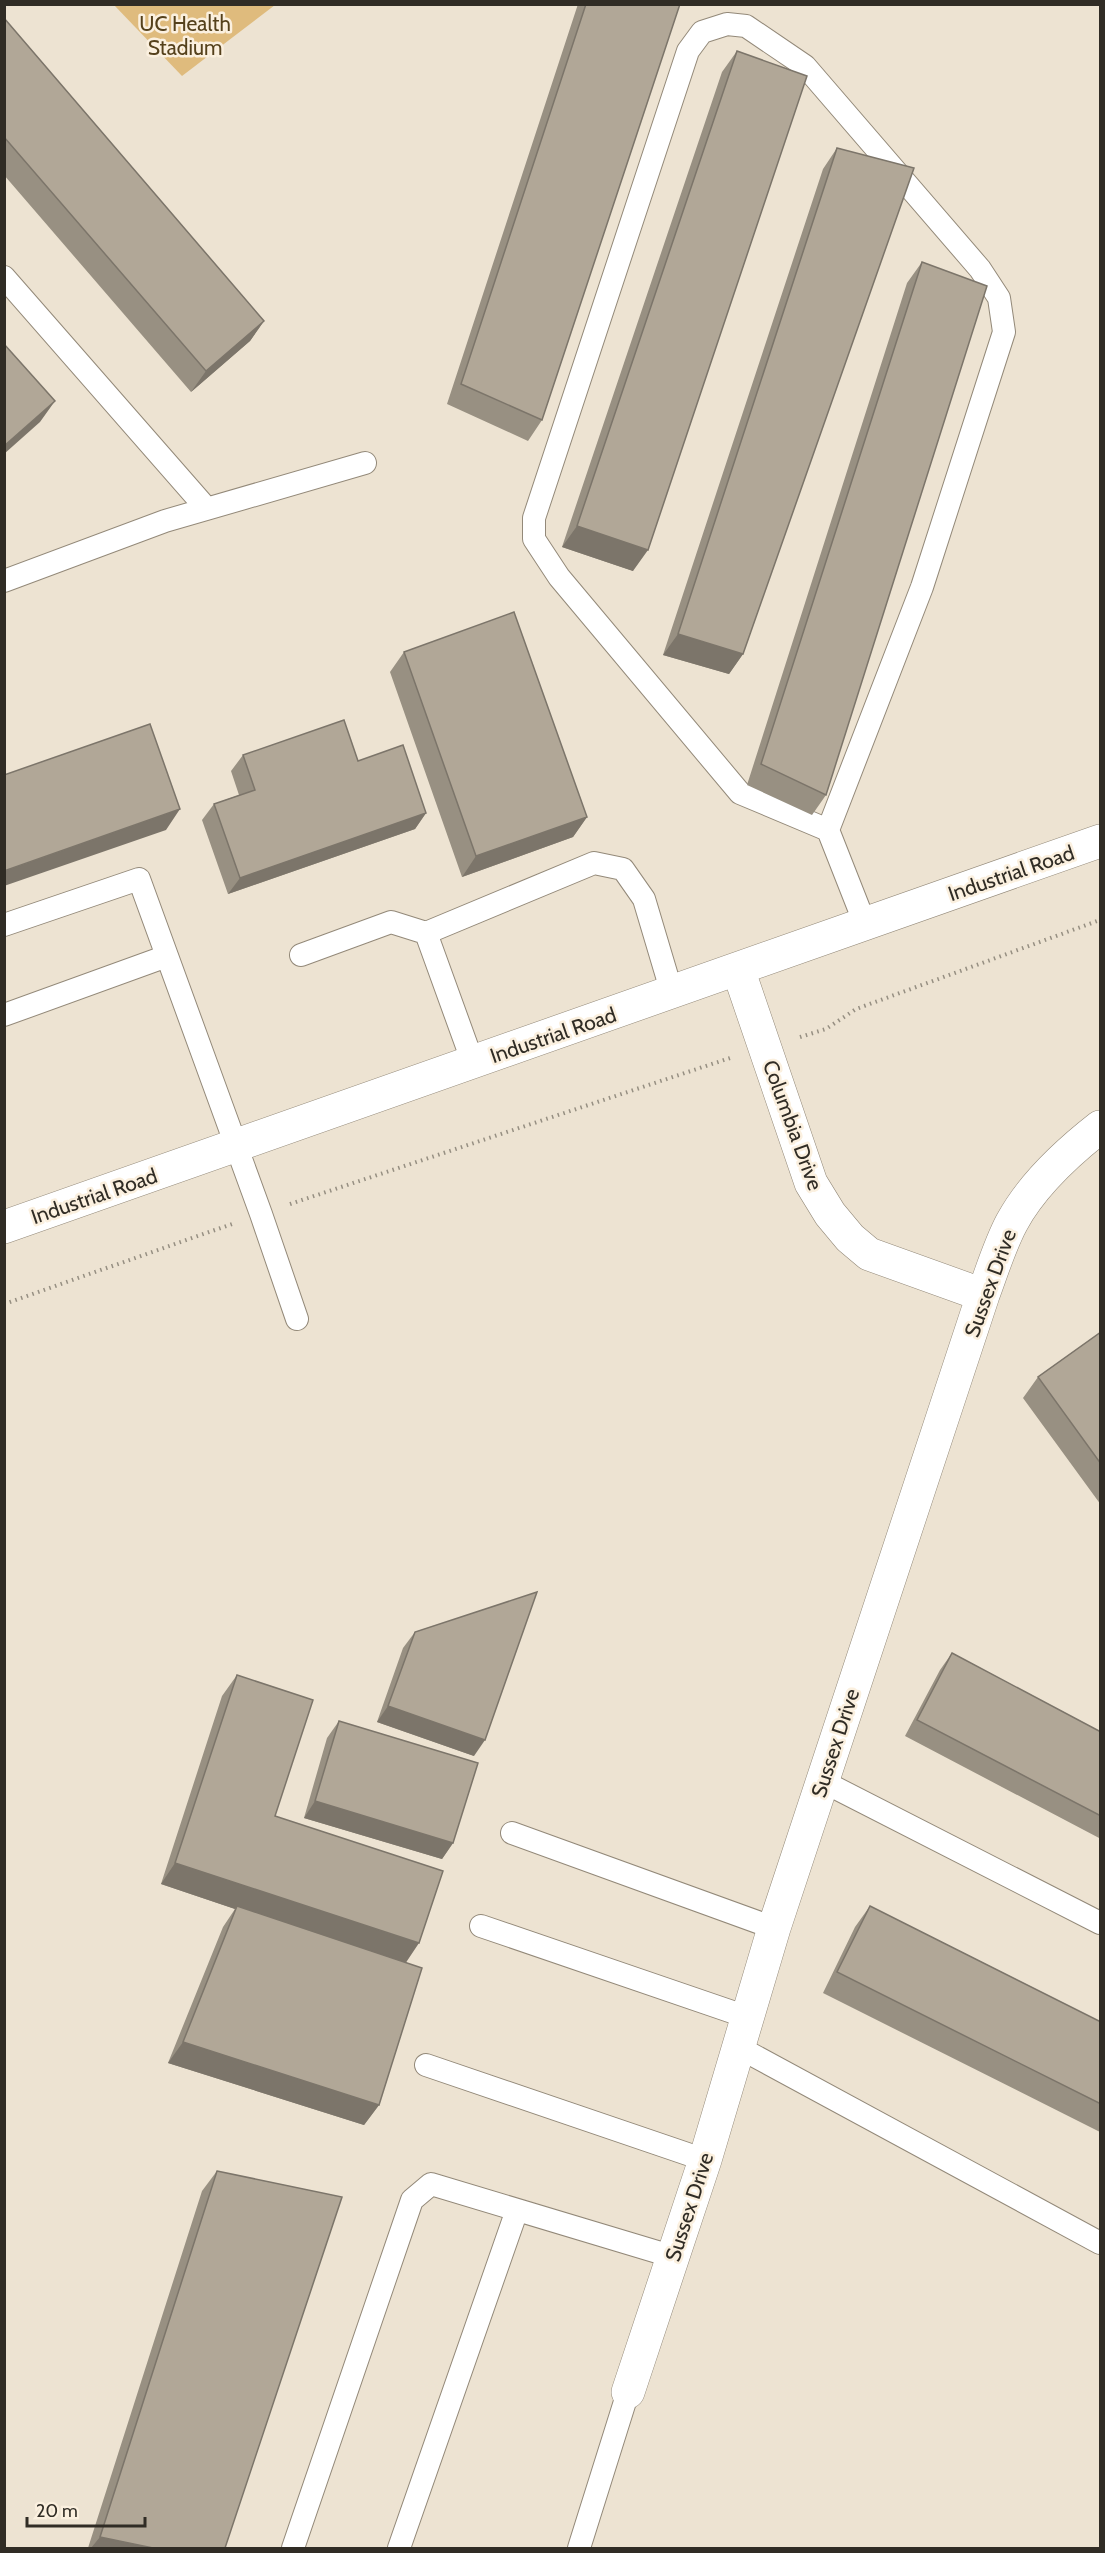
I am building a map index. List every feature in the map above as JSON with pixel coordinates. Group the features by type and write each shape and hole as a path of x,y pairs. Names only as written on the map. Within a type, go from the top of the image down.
{"street":[{"name":"Industrial Road","path":"4,1227 1101,841"},
{"name":"Columbia Drive","path":"738,969 811,1183 830,1214 850,1238 870,1254 983,1295"},
{"name":"Sussex Drive","path":"628,2392 705,2160 774,1928 983,1295 1012,1222 1031,1193 1064,1159 1101,1127"}],"lane":[{"path":"828,830 740,793 559,577 534,539 534,518 688,51 702,32 727,24 746,26 805,66 980,269 999,298 1004,332 922,587 828,830 864,924"},
{"path":"4,277 207,509"},
{"path":"4,581 165,521 365,463"},
{"path":"301,955 391,922 426,933 594,863 623,869 644,899 672,993"},
{"path":"4,925 139,879 297,1319"},
{"path":"426,933 473,1063"},
{"path":"4,1015 167,956"},
{"path":"822,1781 1101,1923"},
{"path":"512,1833 774,1928"},
{"path":"481,1926 747,2017"},
{"path":"738,2047 1101,2243"},
{"path":"426,2065 705,2160"},
{"path":"293,2548 412,2200 431,2184 674,2257"},
{"path":"399,2548 517,2210"},
{"path":"579,2548 628,2392"}],"path":[{"path":"826,1029 856,1009 1101,920"},
{"path":"333,1189 702,1067"},
{"path":"4,1304 203,1234"}],"green space":[{"name":"UC Health Stadium","path":"114,5 275,5 182,76"}],"building":[{"path":"586,4 680,4 542,420 461,384"},
{"path":"4,18 264,321 206,371 4,137"},
{"path":"737,51 807,76 648,550 577,526"},
{"path":"837,148 914,168 743,654 678,634"},
{"path":"922,262 987,286 826,795 761,764"},
{"path":"4,344 55,401 4,446"},
{"path":"514,612 587,817 476,856 404,652"},
{"path":"344,720 358,761 403,745 426,813 240,878 214,804 255,790 243,755"},
{"path":"150,724 180,809 4,871 4,775"},
{"path":"1101,1332 1101,1464 1038,1377"},
{"path":"537,1592 485,1740 388,1706 415,1632"},
{"path":"952,1653 1101,1732 1101,1816 917,1720"},
{"path":"237,1675 313,1700 275,1816 443,1871 419,1943 175,1863"},
{"path":"339,1721 478,1763 453,1843 315,1801"},
{"path":"237,1906 422,1968 379,2105 183,2042"},
{"path":"870,1906 1101,2022 1101,2104 837,1972"},
{"path":"217,2171 342,2197 225,2548 153,2548 100,2537"}]}
